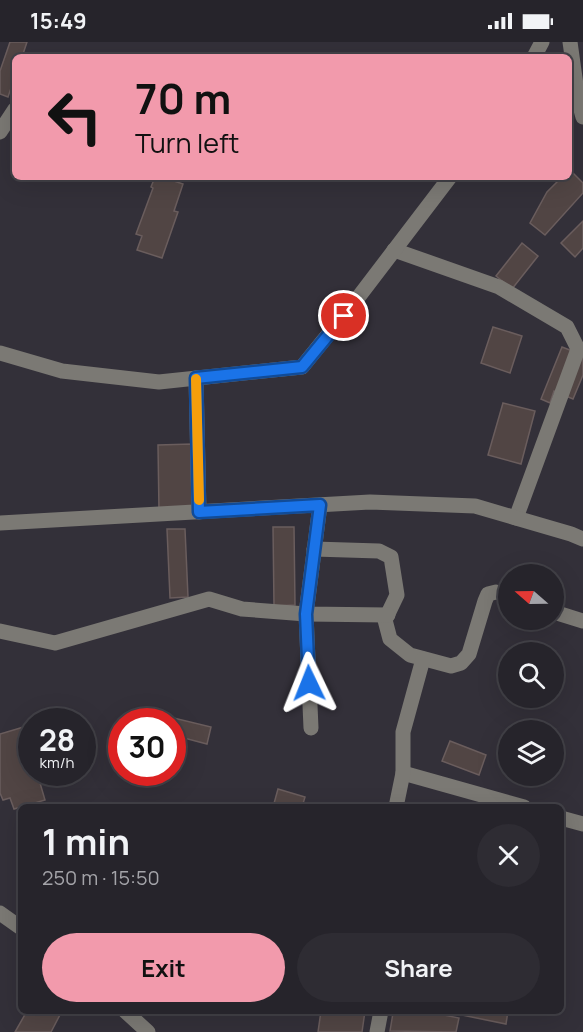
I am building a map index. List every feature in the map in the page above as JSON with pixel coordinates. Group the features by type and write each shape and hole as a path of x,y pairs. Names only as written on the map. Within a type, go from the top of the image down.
{"street":[{"path":"572,56 583,117"},
{"path":"0,132 12,114"},
{"path":"0,353 62,371 159,382 302,367 448,180"},
{"path":"394,250 499,287 567,327 578,349 516,518"},
{"path":"196,378 199,512"},
{"path":"0,523 370,502 475,506 583,539"},
{"path":"311,728 306,614 320,505"},
{"path":"314,549 378,551 391,557 398,595 385,620 390,639 410,655 452,666 461,663 469,654 488,594 498,593"},
{"path":"0,631 56,642 209,599 242,609 306,614 388,615"},
{"path":"564,615 583,621"},
{"path":"397,804 403,773 403,732 423,659"},
{"path":"403,773 513,804"},
{"path":"564,819 583,824"},
{"path":"0,913 18,926"},
{"path":"128,1014 148,1032"},
{"path":"377,1032 380,1014"}],"building":[{"path":"10,42 27,42 23,54 12,54 12,85 8,97 0,94 0,71"},
{"path":"572,172 583,183 583,193 545,235 530,223 547,192 559,180 572,180"},
{"path":"154,180 171,180 183,184 174,211 178,212 162,258 137,250 142,236 136,234 153,188 151,187"},
{"path":"583,221 583,248 575,257 561,243"},
{"path":"522,243 538,256 512,289 496,276"},
{"path":"493,327 522,336 510,373 481,363"},
{"path":"562,347 583,355 583,375 573,399 554,391 550,403 541,399"},
{"path":"503,403 535,411 521,464 488,455"},
{"path":"192,444 193,510 159,511 158,445"},
{"path":"273,527 294,527 295,605 274,606"},
{"path":"167,529 185,529 188,597 170,598"},
{"path":"186,721 211,727 207,744 186,739"},
{"path":"18,729 18,786 41,786 45,800 31,804 18,804 18,808 14,809 10,798 3,800 0,793 0,734"},
{"path":"450,741 486,755 479,775 442,761"},
{"path":"278,789 305,797 303,804 274,804"},
{"path":"25,1014 60,1014 51,1032 15,1032"},
{"path":"321,1014 365,1014 362,1032 318,1032"},
{"path":"393,1014 439,1014 459,1018 456,1032 390,1031"},
{"path":"457,1014 508,1014 506,1024"}],"slow traffic":[{"path":"196,379 199,500"}],"route":[{"path":"309,683 306,614 320,505 199,512 196,378 302,367 344,316"}]}
